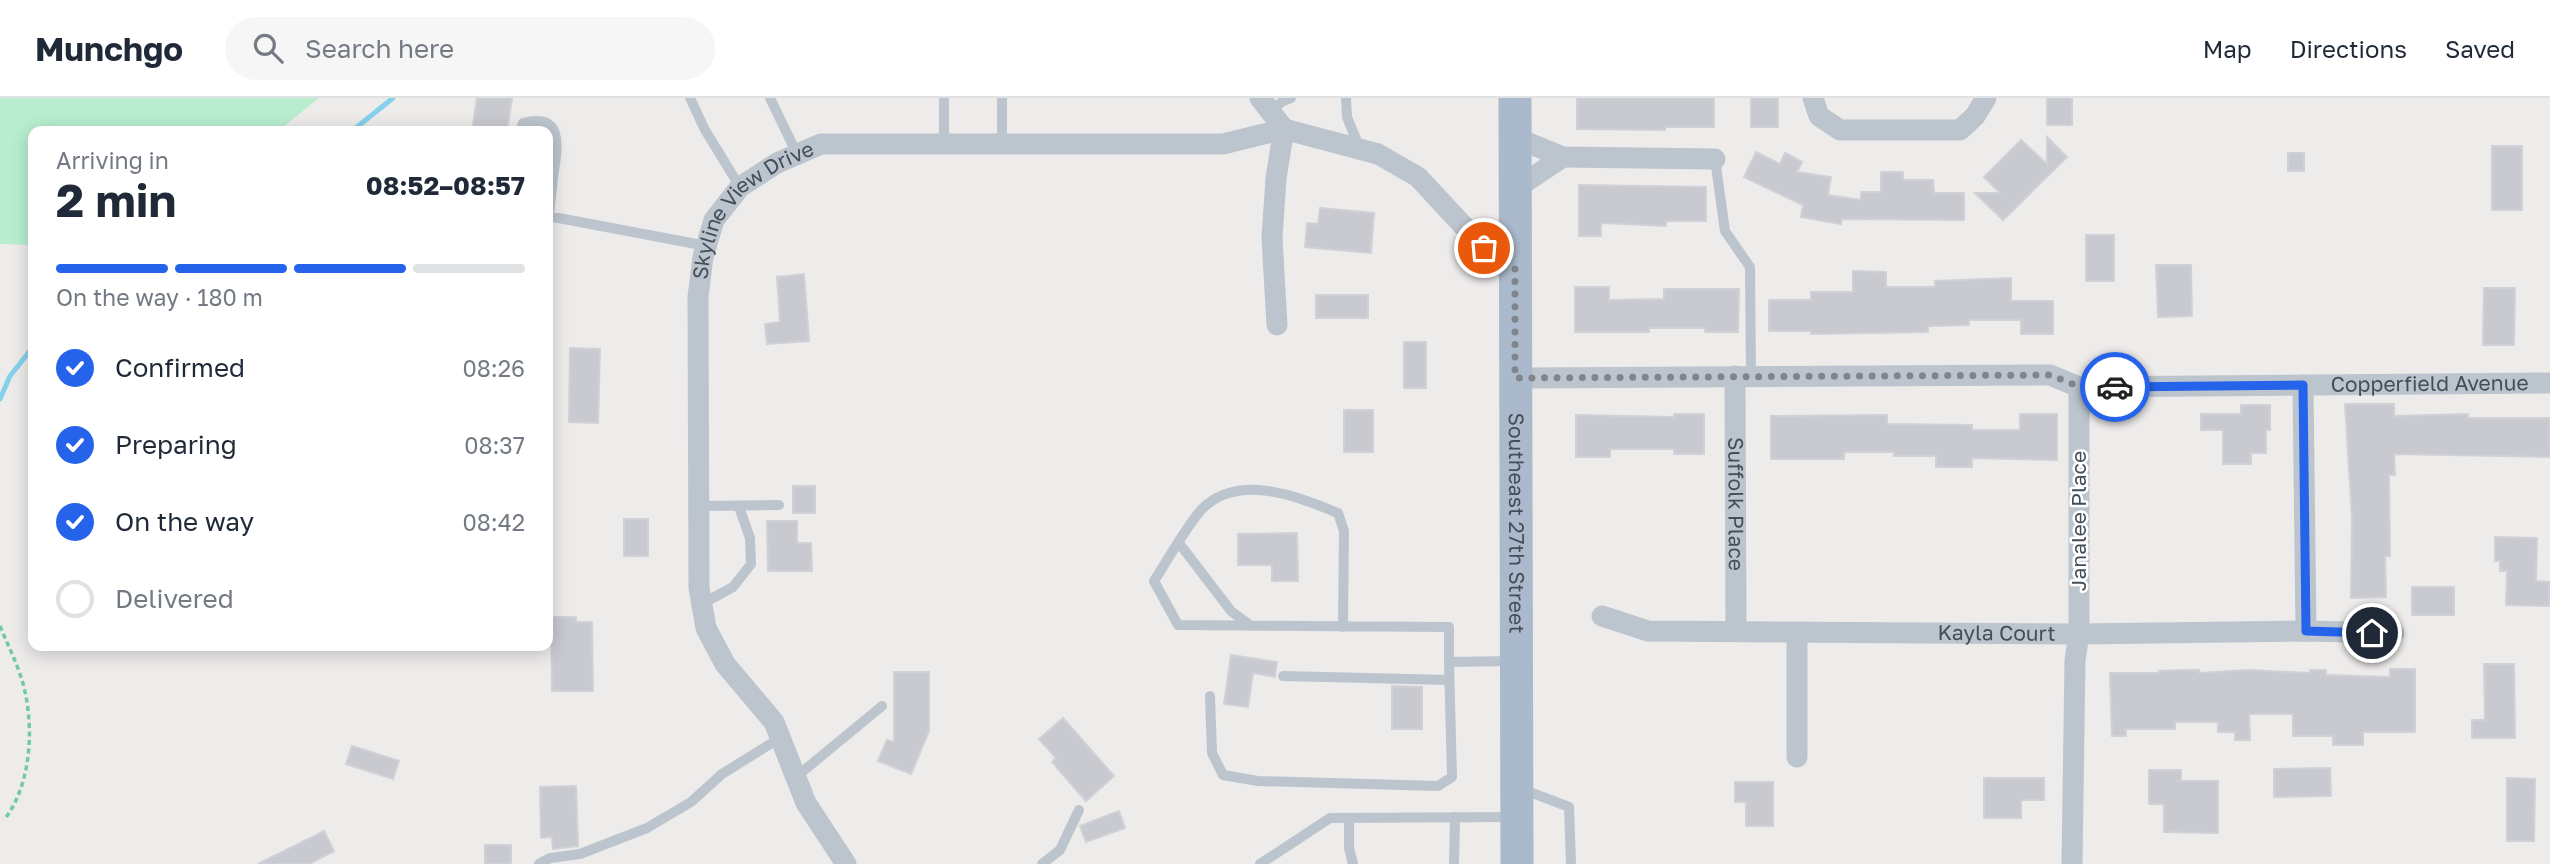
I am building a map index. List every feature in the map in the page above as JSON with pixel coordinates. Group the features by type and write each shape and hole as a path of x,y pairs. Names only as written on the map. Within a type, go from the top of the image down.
{"main road":[{"name":"Southeast 27th Street","path":"1515,98 1517,864"}],"street":[{"path":"1813,98 1819,116 1840,130 1960,130 1975,116 1986,98"},
{"path":"1266,105 1284,129 1276,178 1272,238 1277,325"},
{"name":"Skyline View Drive","path":"846,864 806,803 774,722 725,664 706,628 699,588 698,297 714,220 740,187 777,163 821,144 1223,144 1284,129 1378,154 1418,177 1484,248 1515,268"},
{"path":"1514,136 1563,158 1715,159"},
{"path":"1515,189 1563,158"},
{"name":"Copperfield Avenue","path":"1515,378 2050,375 2080,387 2550,383"},
{"name":"Suffolk Place","path":"1737,630 1743,376"},
{"path":"2303,385 2306,631"},
{"name":"Janalee Place","path":"2072,864 2075,660 2079,634 2080,387"},
{"name":"Kayla Court","path":"1602,616 1648,631 2394,633"},
{"path":"1797,632 1797,757"}],"lane":[{"path":"690,98 705,130 740,187"},
{"path":"770,98 797,154"},
{"path":"944,98 944,144"},
{"path":"1002,98 1002,144"},
{"path":"1266,105 1292,98"},
{"path":"1343,100 1360,149"},
{"path":"522,126 523,122 534,120 550,126"},
{"path":"553,129 558,149 553,182"},
{"name":"Suffolk Place","path":"1715,159 1725,231 1751,267 1743,376"},
{"path":"553,217 707,246"},
{"path":"1210,696 1212,753 1223,775 1258,781 1438,786 1452,777 1449,627 1343,627 1178,625 1154,580 1203,509 1228,492 1260,489 1310,501 1338,513 1344,531 1343,627"},
{"path":"699,506 779,505"},
{"path":"702,604 733,587 751,564 750,538 739,507"},
{"path":"1179,543 1231,611 1251,626"},
{"path":"1449,662 1517,661"},
{"path":"1283,676 1450,680"},
{"path":"796,777 882,706"},
{"path":"539,864 550,858 580,854 647,828 691,802 722,774 780,738"},
{"path":"1260,864 1330,818 1455,817 1516,802 1569,807 1572,864"},
{"path":"1042,864 1060,850 1079,810"},
{"path":"1454,864 1455,817"},
{"path":"1349,818 1349,848 1353,864"}],"path":[{"path":"0,626 22,679 29,715 20,795 4,820"}],"green space":[{"path":"0,98 319,98 284,126 28,126 28,245 0,244"}],"building":[{"path":"477,98 512,98 508,126 473,126"},
{"path":"1577,98 1714,98 1714,127 1665,127 1665,130 1577,129"},
{"path":"1751,98 1778,98 1778,127 1751,127"},
{"path":"2047,98 2072,98 2072,125 2047,125"},
{"path":"2047,137 2067,157 2003,220 1975,193 2000,193 1984,177 2021,140 2047,164"},
{"path":"2492,146 2522,146 2522,210 2492,210"},
{"path":"1756,152 1780,164 1785,153 1802,162 1797,172 1831,177 1828,195 1861,200 1861,192 1881,192 1881,172 1903,172 1903,180 1933,180 1934,193 1964,193 1964,220 1842,219 1841,224 1801,217 1803,205 1744,177"},
{"path":"2288,153 2304,153 2304,171 2288,171"},
{"path":"1579,185 1706,187 1706,221 1666,221 1666,226 1601,223 1601,236 1579,236"},
{"path":"1320,208 1374,213 1371,253 1305,247 1307,223 1318,224"},
{"path":"2086,235 2114,235 2114,281 2086,281"},
{"path":"2156,265 2191,265 2192,316 2158,317"},
{"path":"1853,271 1886,272 1886,287 1935,287 1935,281 2011,278 2011,301 2053,301 2053,334 2021,334 2021,320 1969,320 1969,325 1928,326 1928,332 1811,334 1811,331 1769,331 1769,300 1811,300 1811,292 1853,292"},
{"path":"804,274 809,341 767,344 765,324 780,322 777,277"},
{"path":"1575,287 1609,287 1609,300 1664,299 1664,289 1739,289 1738,332 1705,332 1705,328 1649,328 1649,332 1575,332"},
{"path":"2484,288 2515,288 2514,345 2483,345"},
{"path":"1316,295 1368,295 1368,318 1316,318"},
{"path":"1404,342 1426,342 1426,388 1404,388"},
{"path":"570,348 600,349 598,423 569,422"},
{"path":"2345,404 2394,404 2394,416 2468,414 2468,418 2550,418 2550,457 2394,454 2395,475 2389,475 2390,556 2385,556 2386,597 2351,598 2352,517"},
{"path":"2241,405 2270,405 2266,453 2251,453 2251,464 2223,464 2223,430 2201,430 2201,414 2241,414"},
{"path":"1344,410 1373,410 1373,452 1344,452"},
{"path":"1674,414 1704,414 1704,454 1674,454 1674,449 1610,449 1610,457 1576,457 1576,415 1674,417"},
{"path":"2020,414 2057,414 2057,460 1972,458 1972,467 1936,467 1936,456 1894,456 1894,452 1844,452 1844,459 1771,459 1771,416 1887,415 1887,424 1972,425 1972,430 2020,430"},
{"path":"793,486 815,486 815,513 793,513"},
{"path":"624,519 648,519 648,556 624,556"},
{"path":"767,521 797,521 797,543 811,543 812,571 768,571"},
{"path":"1297,533 1298,581 1272,581 1272,565 1238,565 1238,534"},
{"path":"2495,537 2537,538 2536,581 2549,582 2549,606 2506,605 2507,571 2500,571 2500,561 2495,561"},
{"path":"2412,587 2454,587 2454,615 2412,615"},
{"path":"553,617 576,617 576,622 592,622 593,691 552,691"},
{"path":"1231,655 1277,662 1275,677 1253,673 1248,707 1224,704"},
{"path":"2484,664 2514,664 2515,738 2472,738 2472,720 2485,720"},
{"path":"2390,669 2415,669 2415,732 2363,732 2363,745 2333,745 2333,736 2293,736 2293,714 2249,714 2250,740 2235,740 2235,732 2218,732 2218,722 2175,722 2175,729 2126,729 2126,736 2112,736 2110,673 2249,670 2310,673 2310,670 2326,670 2326,675 2390,677"},
{"path":"894,672 929,672 929,731 911,774 878,761 887,740 894,742"},
{"path":"1392,686 1422,687 1422,729 1392,729"},
{"path":"1063,718 1114,776 1086,801 1052,762 1056,758 1039,739"},
{"path":"352,746 399,761 393,779 346,764"},
{"path":"2330,768 2331,796 2274,797 2274,769"},
{"path":"2149,770 2181,770 2181,781 2218,781 2218,833 2164,832 2164,804 2149,804"},
{"path":"1984,778 2044,778 2044,800 2021,800 2021,818 1984,818"},
{"path":"2507,778 2535,779 2534,841 2507,841"},
{"path":"1735,782 1773,782 1773,826 1746,826 1746,802 1735,802"},
{"path":"576,786 578,846 553,849 552,837 541,838 540,787"},
{"path":"1119,811 1125,828 1086,842 1080,826"},
{"path":"324,831 334,851 309,864 258,864"},
{"path":"485,845 511,845 511,864 485,864"}],"waterway":[{"path":"358,126 393,98"},
{"path":"0,399 10,376 28,353"}],"way so far":[{"path":"1484,248 1515,268 1515,378 2050,375 2080,387 2115,387"}],"route":[{"path":"2115,387 2303,385 2306,631 2372,633"}]}
